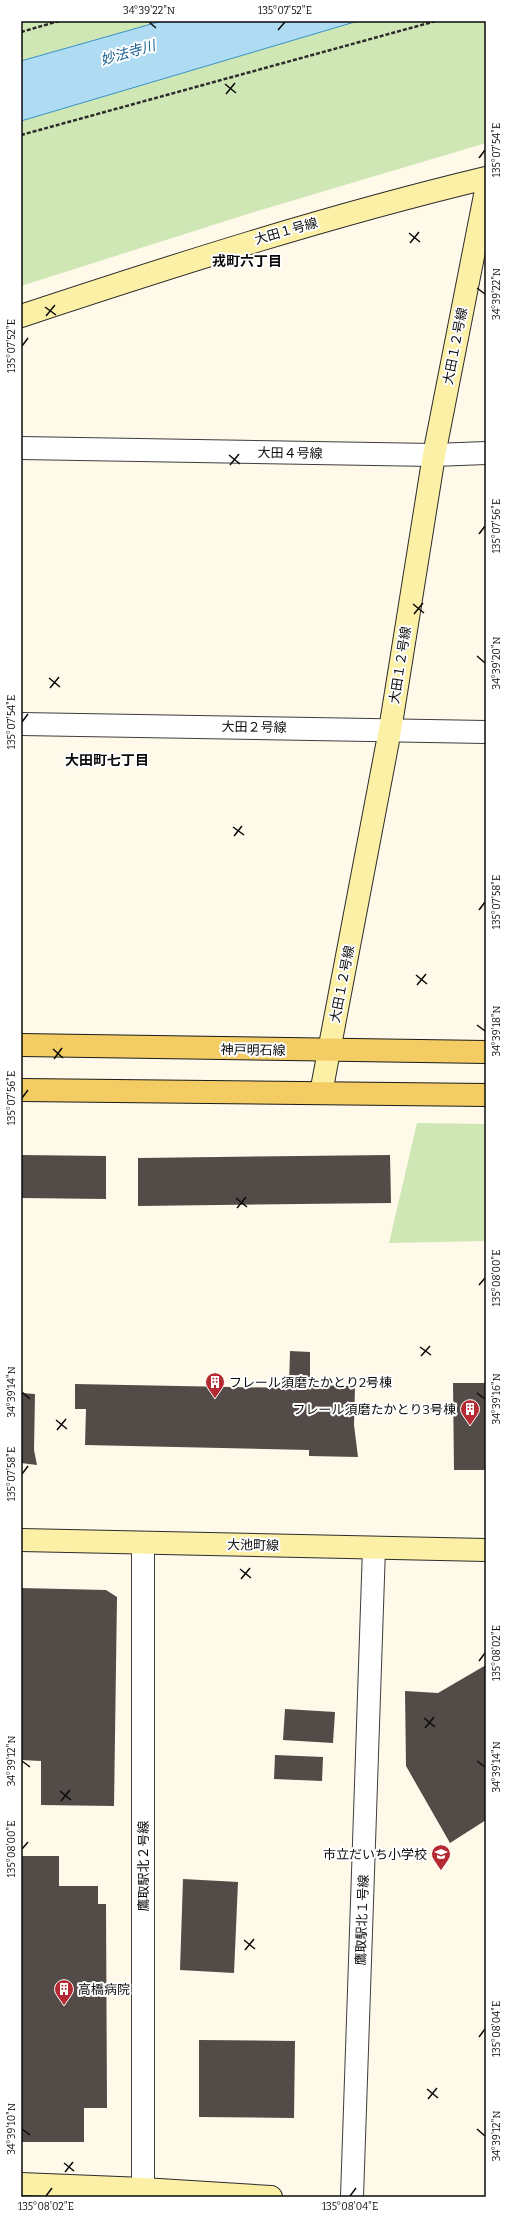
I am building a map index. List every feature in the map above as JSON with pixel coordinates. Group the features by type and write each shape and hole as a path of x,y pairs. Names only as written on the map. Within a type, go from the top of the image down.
{"main road":[{"name":"神戸明石線","path":"21,1045 329,1051 486,1052"},
{"path":"21,1090 486,1095"}],"street":[{"name":"大田１号線","path":"21,316 203,255 289,230 486,178"},
{"name":"大田１２号線","path":"321,1093 390,730 434,455 486,190"},
{"name":"大田４号線","path":"21,448 434,455 486,453"},
{"name":"大田２号線","path":"21,724 486,732"},
{"name":"大池町線","path":"21,1540 486,1550"},
{"name":"鷹取駅北２号線","path":"142,2189 143,1543"},
{"name":"鷹取駅北１号線","path":"352,2197 374,1548"},
{"path":"21,2184 142,2189 271,2197"}],"path":[{"path":"21,32 58,21"},
{"path":"21,135 436,21"}],"green space":[{"path":"21,21 486,21 486,143 254,212 21,286"},
{"path":"417,1123 486,1124 486,1241 389,1243"}],"water":[{"name":"妙法寺川","path":"162,21 358,21 21,121 21,61"}],"building":[{"path":"21,1155 106,1156 106,1199 21,1198"},
{"path":"390,1155 391,1203 138,1206 138,1158"},
{"name":"フレール須磨たかとり2号棟","path":"290,1351 310,1352 310,1385 355,1386 354,1425 358,1457 309,1456 309,1450 85,1445 86,1409 75,1409 75,1384 289,1388"},
{"name":"フレール須磨たかとり3号棟","path":"453,1383 486,1383 486,1470 454,1470"},
{"path":"21,1393 35,1394 34,1450 37,1465 21,1463"},
{"path":"21,1588 106,1590 117,1597 114,1806 41,1805 41,1761 21,1760"},
{"path":"486,1665 486,1820 450,1843 406,1766 405,1691 438,1693"},
{"path":"285,1709 335,1712 333,1743 283,1740"},
{"path":"275,1755 323,1757 322,1781 274,1779"},
{"name":"高橋病院","path":"21,1856 59,1856 59,1886 98,1886 98,1904 106,1904 107,2108 84,2108 84,2142 21,2142"},
{"path":"183,1879 238,1882 234,1973 180,1970"},
{"path":"199,2040 295,2041 294,2118 199,2117"}],"place":[{"name":"フレール須磨たかとり2号棟","path":"215,1399"},
{"name":"フレール須磨たかとり3号棟","path":"470,1426"},
{"name":"市立だいち小学校","path":"441,1871"},
{"name":"高橋病院","path":"64,2006"}],"district":[{"name":"戎町六丁目","path":"247,261"},
{"name":"大田町七丁目","path":"107,760"}]}
